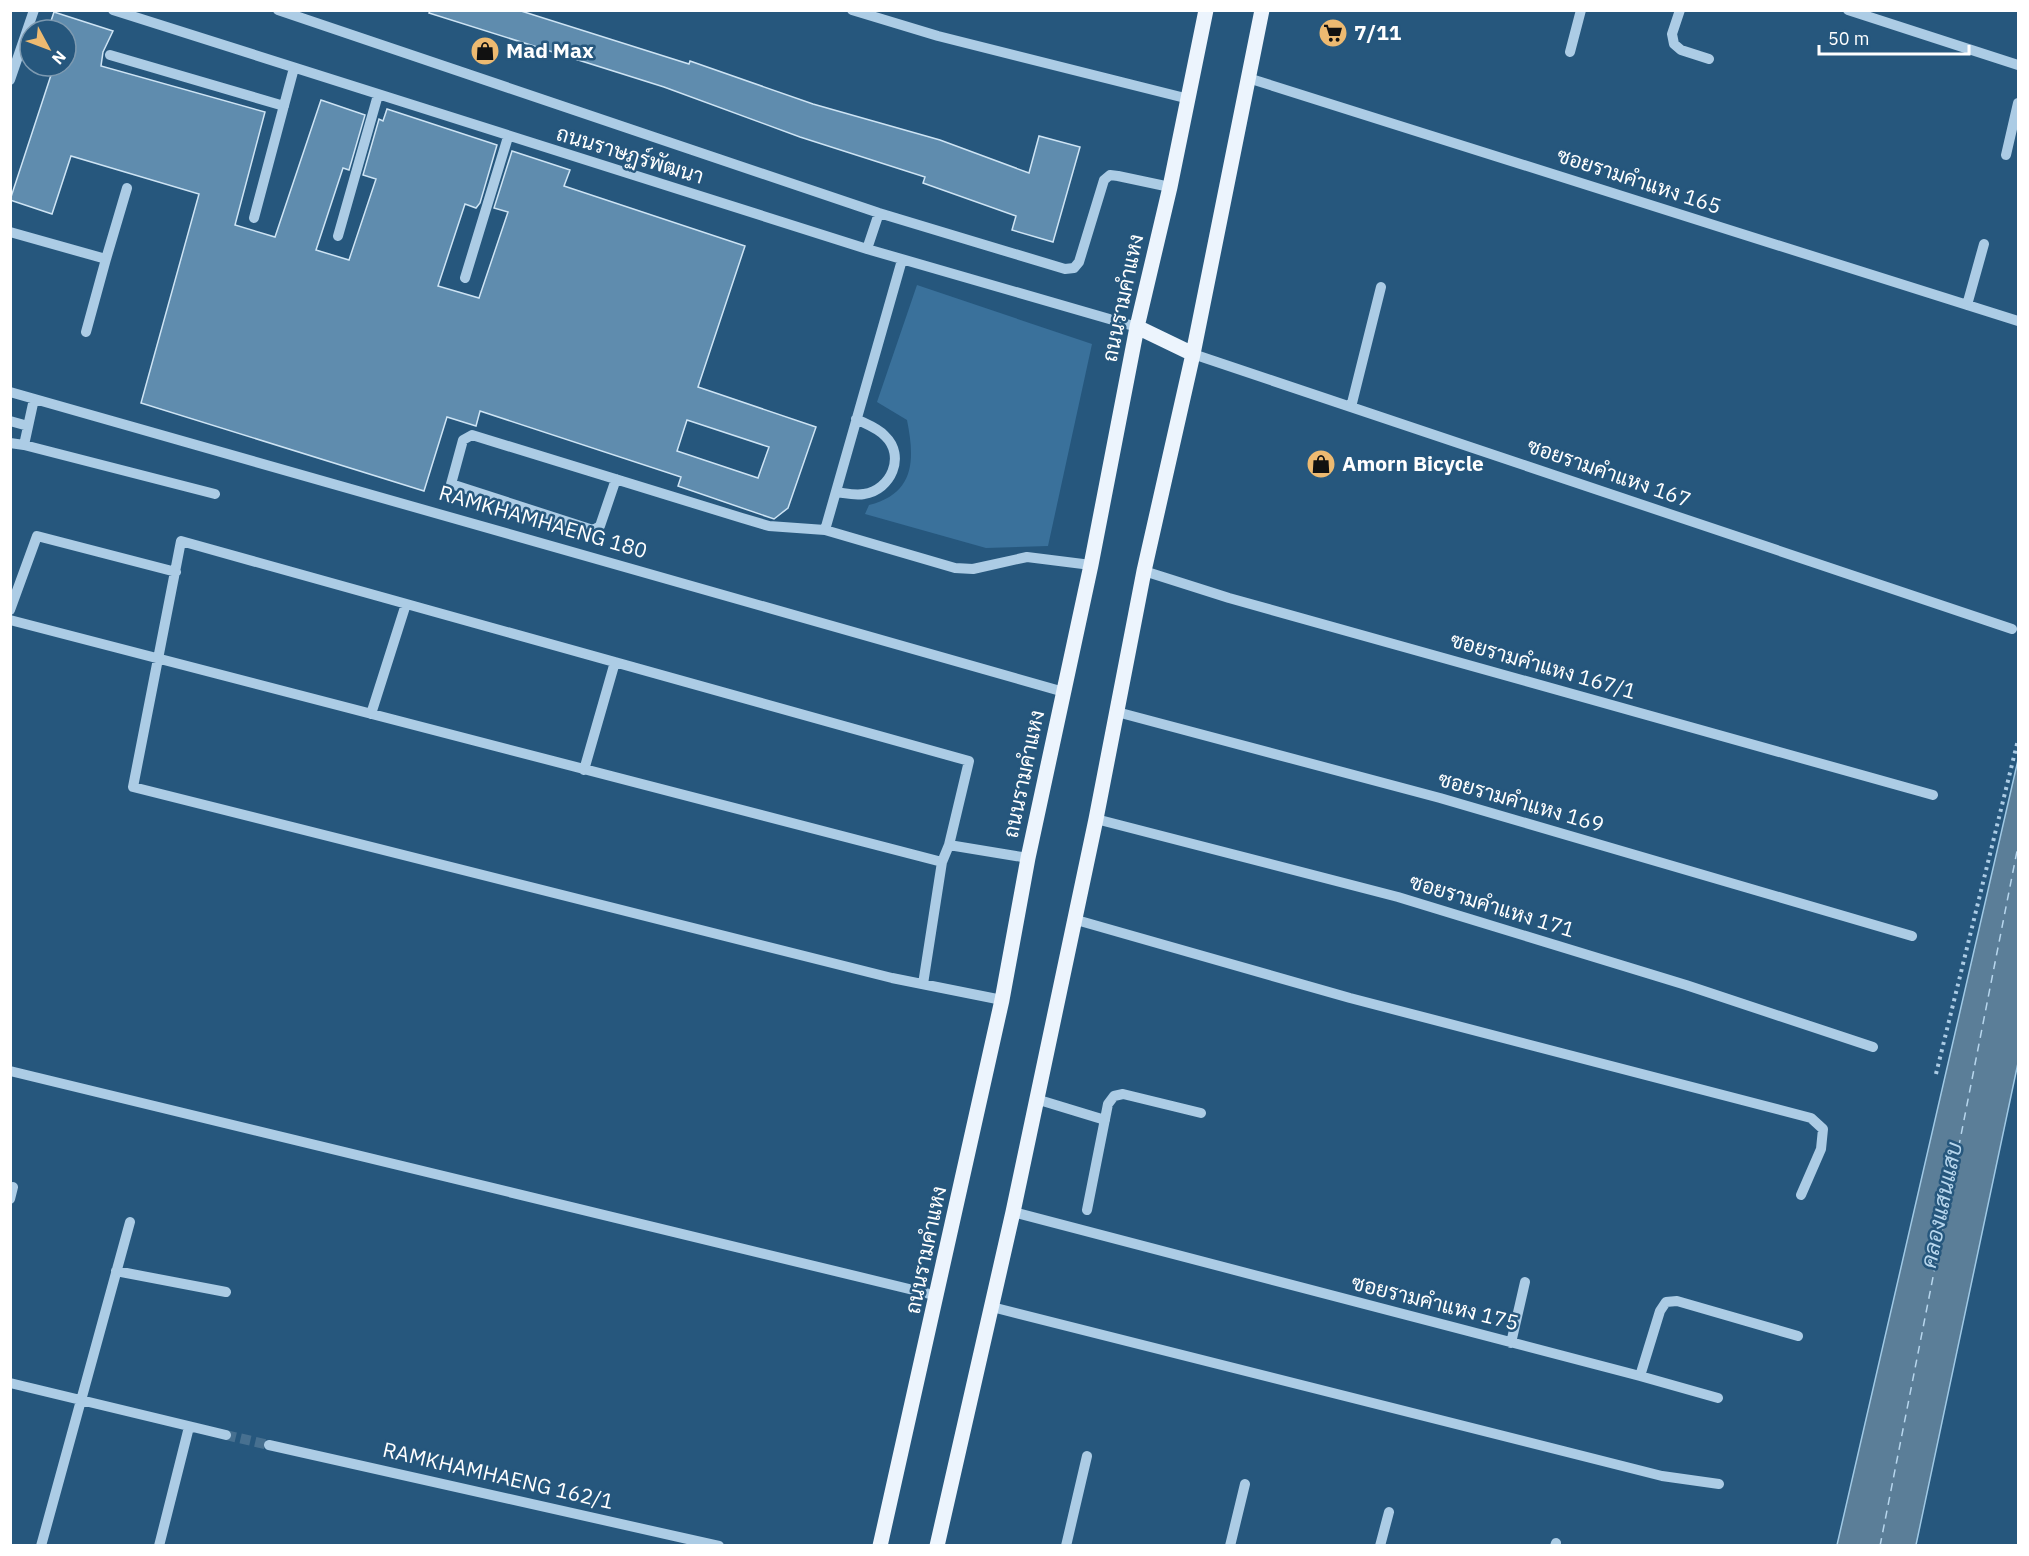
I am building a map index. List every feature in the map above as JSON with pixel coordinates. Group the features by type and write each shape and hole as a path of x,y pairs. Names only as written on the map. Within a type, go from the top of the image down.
{"main road":[{"name":"ถนนรามคำแหง","path":"882,1539 938,1296 1002,1000 1028,858 1091,565 1137,327 1170,187 1206,10"},
{"path":"934,1543 1013,1212 1118,712 1144,571 1193,354 1262,10"},
{"path":"1137,327 1193,354"},
{"path":"882,1539 895,1545"}],"street":[{"path":"10,80 34,10"},
{"name":"ถนนราษฏร์พัฒนา","path":"113,10 902,260 1137,327"},
{"path":"278,10 879,213 1065,269 1074,268 1079,262 1104,180 1110,175 1170,187"},
{"path":"852,10 938,36 1189,99"},
{"path":"1570,52 1581,10"},
{"path":"1680,10 1672,34 1674,44 1681,50 1709,59"},
{"path":"1848,10 2019,65"},
{"path":"110,56 284,106"},
{"path":"254,218 294,68"},
{"name":"ซอยรามคำแหง 165","path":"1248,78 2019,321"},
{"path":"338,236 378,95"},
{"path":"2006,155 2019,103"},
{"path":"465,278 508,137"},
{"path":"86,332 127,188"},
{"path":"867,249 879,213"},
{"path":"10,232 106,259"},
{"path":"1967,305 1984,244"},
{"path":"825,530 902,260"},
{"path":"1351,407 1381,287"},
{"name":"ซอยรามคำแหง 167","path":"1193,354 2013,629"},
{"name":"RAMKHAMHAENG 180","path":"10,392 1064,692"},
{"path":"24,445 34,399"},
{"path":"836,492 862,495 872,492 889,481 893,469 895,458 887,437 856,419"},
{"path":"10,421 28,426"},
{"path":"616,479 600,526 593,530 451,484 463,440 472,435 616,479 769,526 825,530 956,568 973,568 1027,558 1091,565"},
{"path":"10,442 215,495"},
{"path":"10,610 38,536 176,572"},
{"path":"923,984 942,862 949,845 969,761 181,541 133,787 923,984 1002,1000"},
{"name":"ซอยรามคำแหง 167/1","path":"1144,571 1228,598 1933,795"},
{"path":"371,714 406,604"},
{"path":"10,620 942,862"},
{"path":"584,770 615,662"},
{"name":"ซอยรามคำแหง 169","path":"1118,712 1440,798 1912,936"},
{"name":"ซอยรามคำแหง 171","path":"1096,819 1398,897 1686,985 1873,1047"},
{"path":"949,845 1028,858"},
{"path":"1073,920 1350,998 1811,1118 1823,1129 1821,1149 1801,1195"},
{"path":"10,1071 938,1296"},
{"path":"1087,1210 1108,1104 1114,1096 1123,1094 1201,1113"},
{"path":"1036,1099 1105,1120"},
{"path":"10,1199 13,1187"},
{"name":"ซอยรามคำแหง 175","path":"1013,1212 1718,1398"},
{"path":"41,1545 130,1222"},
{"path":"116,1271 226,1292"},
{"path":"1511,1343 1525,1282"},
{"path":"1640,1376 1660,1311 1666,1302 1677,1301 1798,1336"},
{"path":"992,1307 1629,1468 1719,1484"},
{"path":"10,1383 80,1402 226,1435"},
{"path":"159,1545 189,1427"},
{"name":"RAMKHAMHAENG 162/1","path":"269,1445 719,1545"},
{"path":"1066,1545 1087,1456"},
{"path":"1230,1545 1245,1484"},
{"path":"1380,1545 1389,1512"}],"path":[{"path":"1936,1074 2019,740"}],"shaded area":[{"path":"917,285 1092,344 1048,546 986,548 865,514 869,505 884,500 903,483 911,461 907,420 877,402"}],"water":[{"name":"คลองแสนแสบ","path":"2018,760 2018,1063 1916,1545 1837,1545"}],"building":[{"path":"430,10 518,10 689,64 690,61 813,104 940,140 1029,173 1039,136 1080,147 1053,242 1012,230 1016,216 923,183 925,177 800,137 664,87 429,13"},
{"path":"54,12 73,18 52,18"},
{"path":"78,20 113,31 103,52 101,66 265,112 235,225 275,237 321,100 365,115 349,170 343,168 316,250 349,260 376,179 363,175 379,119 383,121 387,109 497,145 480,203 476,208 465,204 438,286 479,298 508,212 494,208 512,151 570,170 564,186 745,246 698,387 816,427 788,508 774,519 678,486 681,477 480,411 476,426 447,417 424,491 141,403 199,194 71,156 52,214 10,200 50,78 78,78","holes":["687,420 769,447 758,478 677,451"]}],"ferry route":[{"path":"1880,1546 2018,846"}],"tunnel":[{"path":"226,1435 269,1445"}],"place":[{"name":"7/11","path":"1333,33"},
{"name":"Mad Max","path":"485,51"},
{"name":"Amorn Bicycle","path":"1321,464"}]}
